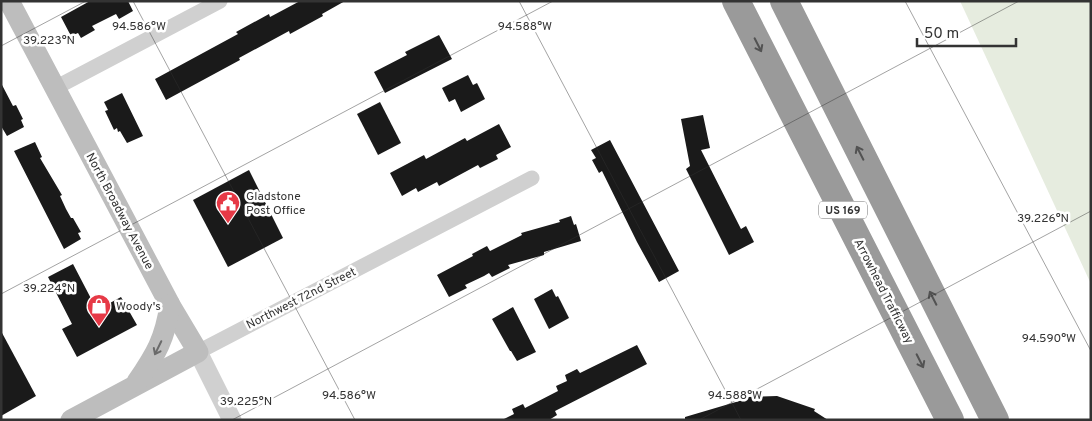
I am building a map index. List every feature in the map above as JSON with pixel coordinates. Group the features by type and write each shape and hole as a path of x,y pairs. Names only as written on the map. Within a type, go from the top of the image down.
{"highway":[{"name":"Arrowhead Trafficway","path":"736,1 950,420"},
{"name":"US 169","path":"784,1 995,420"}],"main road":[{"name":"North Broadway Avenue","path":"9,1 170,305 198,352"},
{"path":"134,386 160,346 167,326 170,305"},
{"name":"Northwest 72nd Street","path":"71,420 198,352"}],"street":[{"path":"55,88 220,1"},
{"name":"Northwest 72nd Street","path":"198,352 532,178"},
{"name":"North Broadway Avenue","path":"198,352 232,420"}],"shaded area":[{"path":"960,1 1091,1 1091,284"}],"building":[{"path":"90,1 128,1 133,11 119,19 116,14 92,26 95,30 81,38 78,33 71,36 61,17"},
{"path":"300,1 345,1 322,14 323,16 290,34 289,31 166,100 155,79 238,34 236,32 269,14 270,17"},
{"path":"439,35 452,59 385,93 374,72 407,55 405,52"},
{"path":"468,75 473,85 477,83 485,99 461,112 455,99 449,102 442,88"},
{"path":"1,83 13,106 16,105 23,119 21,120 24,127 7,136 1,126"},
{"path":"122,93 143,136 127,143 117,128 114,130 105,111 108,110 104,102"},
{"path":"380,102 401,143 378,155 357,114"},
{"path":"703,115 710,148 701,150 741,229 746,226 754,242 729,255 686,169 690,166 681,119"},
{"path":"499,124 511,147 496,155 498,159 480,168 478,165 439,186 437,182 418,192 416,188 402,196 390,173 424,155 426,159 465,138 467,141"},
{"path":"610,140 679,271 659,282 602,171 599,173 592,160 596,158 591,150"},
{"path":"35,142 42,157 40,158 62,195 60,196 66,209 81,232 78,233 81,239 64,249 14,151"},
{"path":"249,170 283,238 228,267 193,200"},
{"path":"571,216 574,225 576,224 581,241 544,252 544,255 508,265 510,268 492,277 489,273 465,285 467,288 449,297 437,275 473,256 472,254 487,246 490,251 522,235 521,233 560,222 559,220"},
{"path":"73,264 97,310 121,297 137,325 77,357 62,329 72,324 48,277"},
{"path":"552,289 556,297 558,296 569,318 549,329 534,299"},
{"path":"513,307 536,352 517,361 492,319"},
{"path":"1,331 36,396 1,416"},
{"path":"637,345 647,364 555,411 557,415 549,420 502,420 514,414 512,409 523,404 525,408 558,391 556,386 567,381 565,375 577,369 580,373"},
{"path":"777,396 815,409 814,411 828,420 685,420 685,417 746,399 746,397"}],"place":[{"name":"Gladstone Post Office","path":"228,224"},
{"name":"Woody's","path":"99,327"}]}
